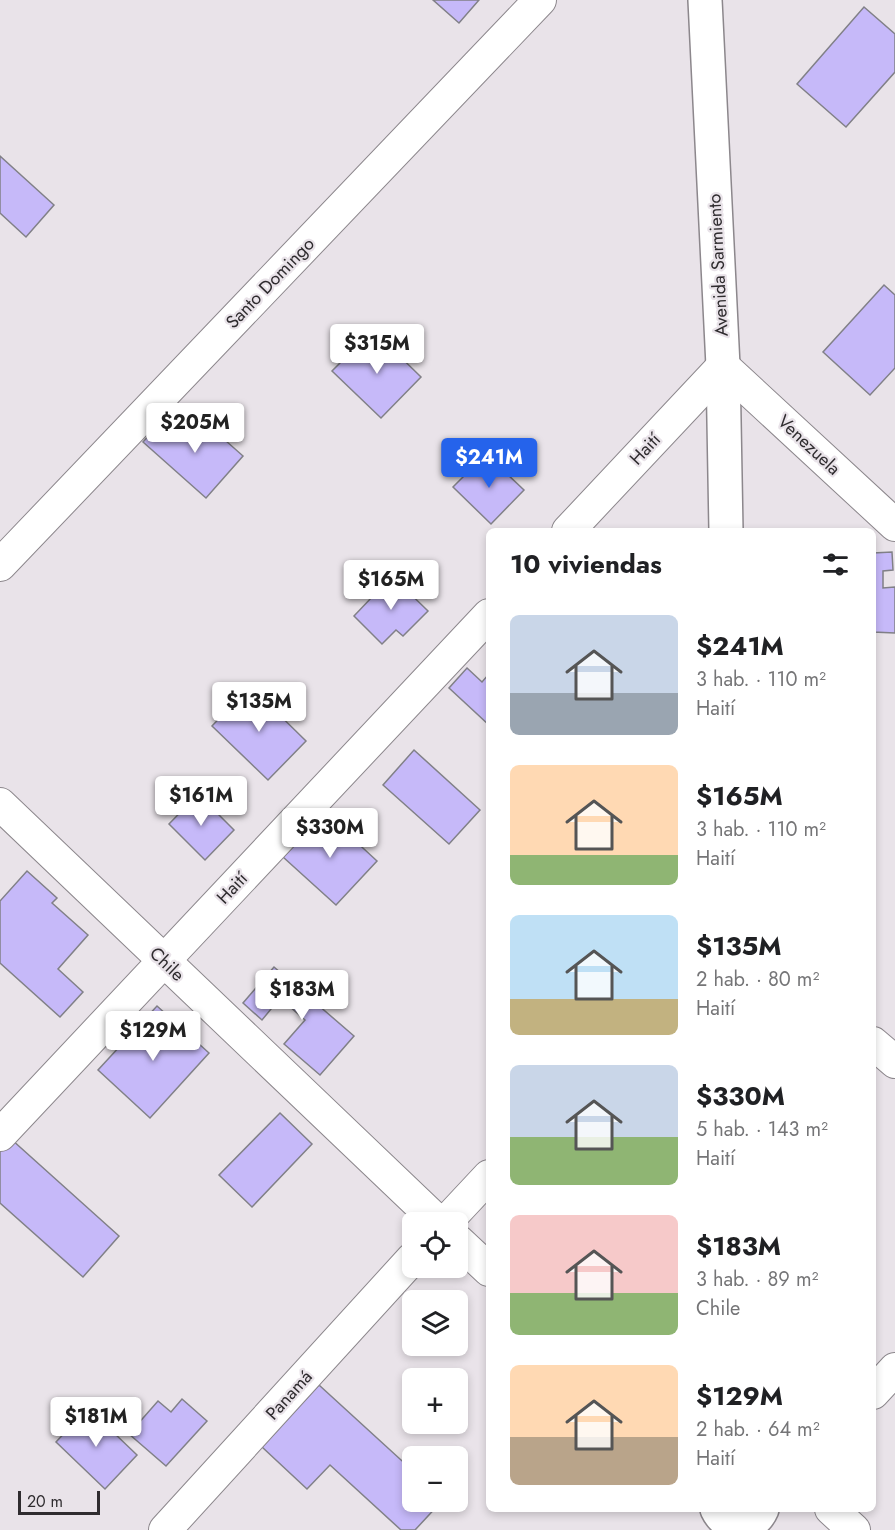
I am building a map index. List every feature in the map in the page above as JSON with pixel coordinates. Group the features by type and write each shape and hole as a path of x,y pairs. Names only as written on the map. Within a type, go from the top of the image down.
{"main road":[{"name":"Avenida Sarmiento","path":"705,0 723,366 726,528"}],"street":[{"name":"Santo Domingo","path":"0,565 540,0"},
{"name":"Venezuela","path":"723,366 895,525"},
{"name":"Haití","path":"571,528 723,366"},
{"name":"Haití","path":"0,1135 486,618"},
{"name":"Chile","path":"0,804 427,1212"},
{"path":"876,1046 895,1062"},
{"path":"455,1212 486,1179"},
{"path":"468,1250 486,1267"},
{"name":"Panamá","path":"165,1530 402,1270"},
{"path":"876,1390 895,1369"},
{"path":"834,1512 854,1530"}],"building":[{"path":"433,0 479,0 459,23"},
{"path":"864,7 895,34 895,72 846,127 797,84"},
{"path":"0,156 54,205 26,237 0,213"},
{"path":"884,285 895,295 895,368 870,395 823,352"},
{"path":"378,335 421,377 381,418 332,371 359,344 364,349"},
{"path":"199,417 243,456 206,498 143,442 161,422 180,438"},
{"path":"486,454 524,490 491,524 453,487"},
{"path":"892,552 893,570 883,571 883,588 895,587 895,633 876,632 876,553"},
{"path":"392,576 428,611 403,636 396,630 382,644 354,616"},
{"path":"467,668 482,682 486,677 486,722 449,688"},
{"path":"250,686 306,741 268,780 212,726"},
{"path":"414,750 480,810 449,844 383,785"},
{"path":"198,794 234,830 205,860 169,824"},
{"path":"324,812 377,861 336,905 283,857"},
{"path":"27,871 57,898 52,903 88,935 58,969 83,992 60,1017 0,963 0,901"},
{"path":"274,967 354,1036 320,1075 284,1044 305,1020 280,998 262,1020 243,1003"},
{"path":"157,1006 209,1053 150,1118 98,1070"},
{"path":"280,1113 312,1144 252,1207 219,1175"},
{"path":"11,1139 119,1236 83,1277 0,1203 0,1151"},
{"path":"319,1385 402,1461 402,1512 432,1512 415,1530 401,1530 330,1465 307,1489 262,1447"},
{"path":"182,1399 207,1421 166,1466 129,1434 158,1401 171,1412"},
{"path":"88,1408 137,1455 105,1489 56,1442"}]}
